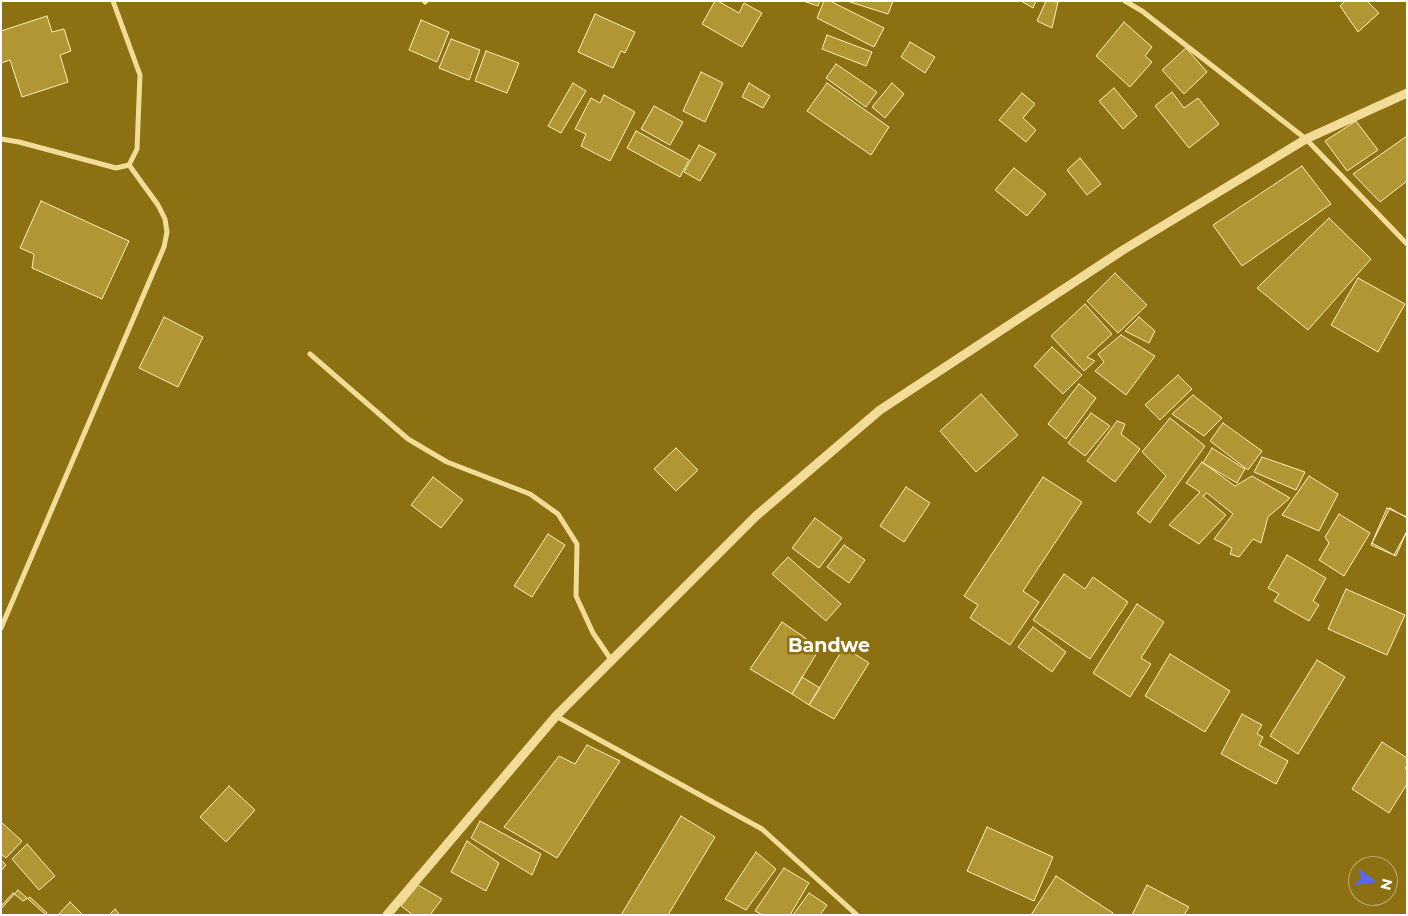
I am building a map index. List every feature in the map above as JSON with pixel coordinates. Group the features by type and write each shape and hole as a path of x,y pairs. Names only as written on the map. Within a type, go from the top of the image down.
{"street":[{"path":"113,1 140,75 137,149 129,165"},
{"path":"1125,1 1142,11 1306,139 1407,244"},
{"path":"387,915 556,716 756,516 880,410 1124,250 1306,139 1407,93"},
{"path":"1,139 116,168 129,165"},
{"path":"1,628 164,247 167,232 165,220 158,205 129,165"},
{"path":"310,354 408,439 447,462 530,494 558,514 577,544 576,596 593,633 612,661"},
{"path":"556,716 762,829 856,915"}],"building":[{"path":"715,1 739,13 744,3 762,13 742,47 702,24"},
{"path":"803,1 820,1 818,6"},
{"path":"824,1 830,1 884,28 874,47 817,18"},
{"path":"847,1 893,1 888,14"},
{"path":"1021,1 1036,1 1033,8"},
{"path":"1046,1 1058,2 1052,28 1037,21"},
{"path":"1345,1 1367,1 1379,13 1358,32 1340,6"},
{"path":"595,14 635,32 625,53 621,51 613,68 578,52"},
{"path":"47,16 52,32 64,29 71,51 60,55 68,82 22,97 10,60 1,63 1,31"},
{"path":"421,20 449,32 437,62 409,50"},
{"path":"1124,22 1152,47 1145,56 1152,62 1130,87 1096,56"},
{"path":"827,35 872,52 866,66 822,49"},
{"path":"451,39 480,50 469,80 439,68"},
{"path":"910,42 935,57 925,73 901,57"},
{"path":"1186,48 1207,72 1184,94 1162,70"},
{"path":"486,51 519,63 507,93 475,81"},
{"path":"836,64 877,92 866,107 826,78"},
{"path":"701,72 723,83 705,122 683,111"},
{"path":"573,83 586,91 561,133 548,126"},
{"path":"749,83 770,96 763,108 742,97"},
{"path":"827,83 889,127 871,155 807,111"},
{"path":"892,83 904,94 885,118 872,107"},
{"path":"1114,88 1137,116 1123,129 1099,101"},
{"path":"1172,92 1184,108 1198,98 1219,124 1189,148 1155,106"},
{"path":"1022,93 1035,104 1023,118 1036,130 1026,142 999,120"},
{"path":"604,95 635,112 610,161 581,146 586,134 575,129 591,98 600,103"},
{"path":"654,106 683,122 670,145 641,129"},
{"path":"1356,121 1378,150 1347,171 1325,141"},
{"path":"636,131 689,160 680,177 627,148"},
{"path":"1407,136 1407,181 1380,202 1353,174"},
{"path":"699,145 716,154 700,181 684,172"},
{"path":"1080,158 1101,184 1087,195 1067,170"},
{"path":"1302,166 1331,204 1242,266 1213,225"},
{"path":"1014,168 1046,194 1027,216 995,190"},
{"path":"41,201 129,241 102,299 32,268 34,254 20,248"},
{"path":"1329,218 1371,259 1308,330 1257,288"},
{"path":"1115,273 1147,305 1118,333 1087,301"},
{"path":"1358,278 1405,304 1378,352 1331,325"},
{"path":"1085,304 1112,334 1087,357 1095,361 1084,371 1051,336"},
{"path":"164,317 203,337 178,387 139,368"},
{"path":"1139,317 1155,331 1149,343 1125,331"},
{"path":"1121,335 1155,356 1126,395 1095,371 1104,362 1098,354"},
{"path":"1052,347 1082,375 1063,394 1034,366"},
{"path":"1178,375 1192,389 1160,420 1145,405"},
{"path":"1079,384 1096,398 1066,439 1048,424"},
{"path":"981,394 1018,435 976,472 940,431"},
{"path":"1193,395 1222,418 1204,436 1172,414"},
{"path":"1091,413 1110,426 1085,456 1068,443"},
{"path":"1170,418 1205,446 1150,523 1137,513 1166,476 1142,452"},
{"path":"1117,421 1125,424 1121,434 1140,449 1115,482 1087,461"},
{"path":"1223,423 1262,451 1248,470 1210,441"},
{"path":"676,448 698,470 676,491 654,469"},
{"path":"1212,448 1245,469 1237,483 1203,463"},
{"path":"1262,457 1305,472 1296,490 1254,472"},
{"path":"1202,462 1235,486 1252,476 1290,498 1268,517 1261,543 1253,539 1239,557 1230,554 1232,548 1214,539 1233,514 1207,493 1203,496 1226,515 1199,544 1169,525 1200,492 1186,483"},
{"path":"1309,476 1338,494 1319,531 1282,515"},
{"path":"433,477 463,500 441,528 411,505"},
{"path":"1043,477 1082,502 1023,591 1039,602 1010,645 970,618 978,605 964,596"},
{"path":"906,487 930,503 904,542 880,526"},
{"path":"1387,508 1407,517 1407,531 1396,556 1371,545"},
{"path":"1390,508 1407,518 1407,531 1394,555 1372,543"},
{"path":"1339,514 1370,533 1344,576 1319,560 1329,543 1325,537"},
{"path":"815,518 842,538 819,568 792,548"},
{"path":"548,534 565,545 532,597 514,586"},
{"path":"844,545 865,560 849,583 827,567"},
{"path":"1287,555 1326,578 1313,601 1319,605 1309,621 1274,601 1279,594 1268,588"},
{"path":"788,557 841,604 826,621 772,574"},
{"path":"1064,574 1085,589 1093,577 1128,602 1090,659 1033,620"},
{"path":"1346,589 1405,615 1387,655 1328,629"},
{"path":"1137,604 1164,622 1141,658 1151,664 1130,697 1093,673"},
{"path":"782,622 820,648 792,694 750,669"},
{"path":"1033,627 1066,652 1052,672 1018,647"},
{"path":"844,647 869,663 834,719 809,705"},
{"path":"1170,654 1230,691 1205,732 1145,696"},
{"path":"1317,660 1345,677 1298,754 1270,736"},
{"path":"802,677 820,688 809,705 792,694"},
{"path":"1242,714 1262,725 1257,734 1263,737 1259,745 1288,761 1276,784 1221,754"},
{"path":"1382,742 1407,758 1407,766 1405,768 1407,769 1407,784 1389,813 1352,789"},
{"path":"587,745 620,761 557,858 504,827 559,756 575,764"},
{"path":"229,786 255,810 226,842 200,817"},
{"path":"681,816 715,837 668,915 621,915"},
{"path":"480,821 541,854 532,875 471,838"},
{"path":"1,822 22,841 6,858 1,854"},
{"path":"987,827 1053,857 1034,901 967,871"},
{"path":"467,841 499,863 486,891 451,872"},
{"path":"27,844 55,876 39,890 12,859"},
{"path":"756,852 776,869 746,910 725,899"},
{"path":"1,860 6,865 1,871"},
{"path":"784,868 809,883 790,915 763,915 755,911"},
{"path":"1056,876 1113,913 1112,915 1031,915"},
{"path":"418,885 442,899 430,915 413,915 401,906"},
{"path":"1147,885 1189,907 1184,915 1132,915"},
{"path":"18,890 46,915 1,915 1,909"},
{"path":"13,893 23,901 30,897 47,913 45,915 1,915 1,906"},
{"path":"809,893 827,905 820,915 793,915"},
{"path":"70,902 83,915 58,915"},
{"path":"115,909 120,915 109,915"}],"district":[{"name":"Bandwe","path":"829,646"}]}
